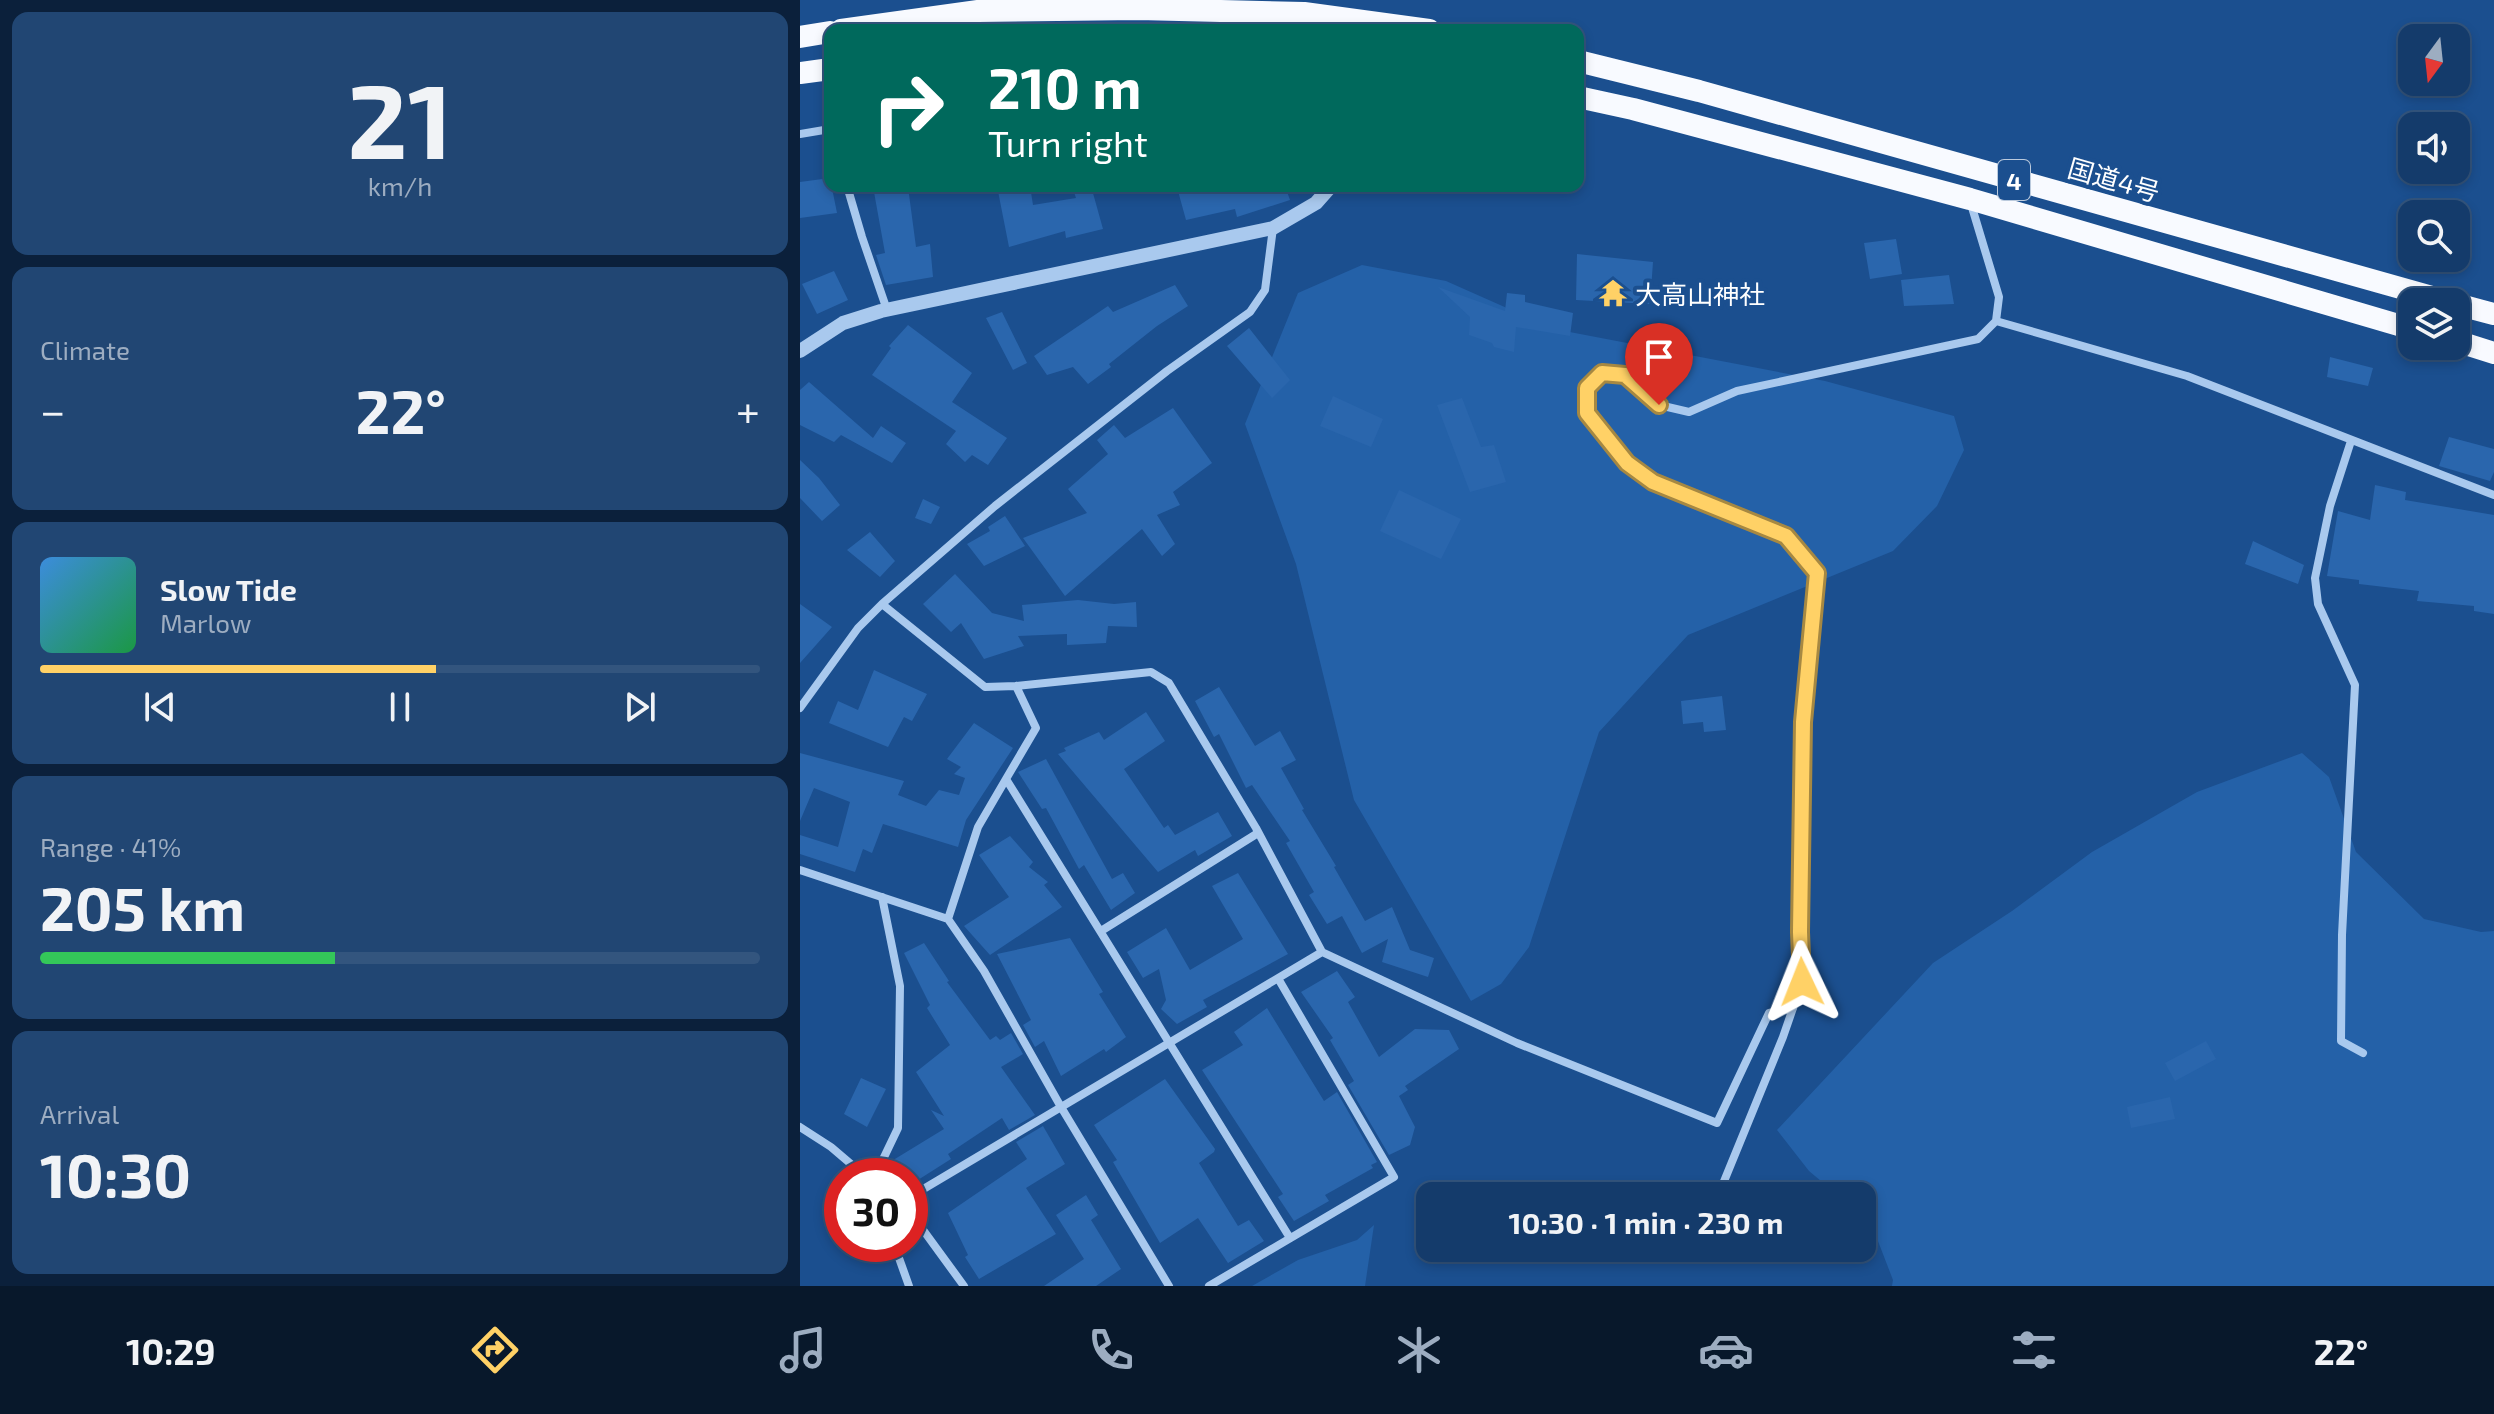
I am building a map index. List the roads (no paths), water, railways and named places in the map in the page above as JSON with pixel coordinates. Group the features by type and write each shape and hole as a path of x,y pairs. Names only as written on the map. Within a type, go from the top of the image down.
{"highway":[{"path":"884,24 978,11 1199,10 1304,13 1364,24"},
{"path":"800,37 824,33"},
{"name":"国道4号","path":"1584,62 1699,91 2400,288"},
{"path":"800,73 824,70"},
{"name":"4","path":"1584,98 1970,199 2398,325"},
{"path":"2470,308 2494,314"},
{"path":"2470,345 2494,353"}],"street":[{"path":"800,134 824,130"},
{"path":"849,192 887,310"},
{"path":"800,351 843,323 887,310 1273,228 1316,203 1326,192"},
{"path":"1724,1182 1802,982 1803,722 1817,573 1786,536 1653,482 1627,463 1587,413 1587,388 1602,373 1625,375 1659,405 1689,412 1737,391 1978,339 1996,321 1999,297 1970,199"},
{"path":"800,708 850,638 882,604 995,506 1167,371 1250,312 1265,290 1273,228"},
{"path":"1996,321 2187,376 2494,495"},
{"path":"2351,441 2330,506 2315,578 2318,604 2355,685 2342,935 2341,1041 2363,1053"},
{"path":"882,604 985,687 1151,672 1169,683 1258,833 1322,952 1517,1043 1717,1123 1769,1013 1793,1008"},
{"path":"948,919 978,827 1036,728 1016,686"},
{"path":"1006,779 1290,1238"},
{"path":"1101,931 1258,833"},
{"path":"800,870 948,919 984,971 1061,1107 1169,1286"},
{"path":"882,897 900,986 898,1128 884,1158"},
{"path":"928,1186 1322,952"},
{"path":"1209,1286 1394,1177 1279,980"},
{"path":"800,1127 844,1158"},
{"path":"928,1237 964,1286"},
{"path":"900,1262 909,1286"}],"place":[{"name":"大高山神社","path":"1613,293"}]}
